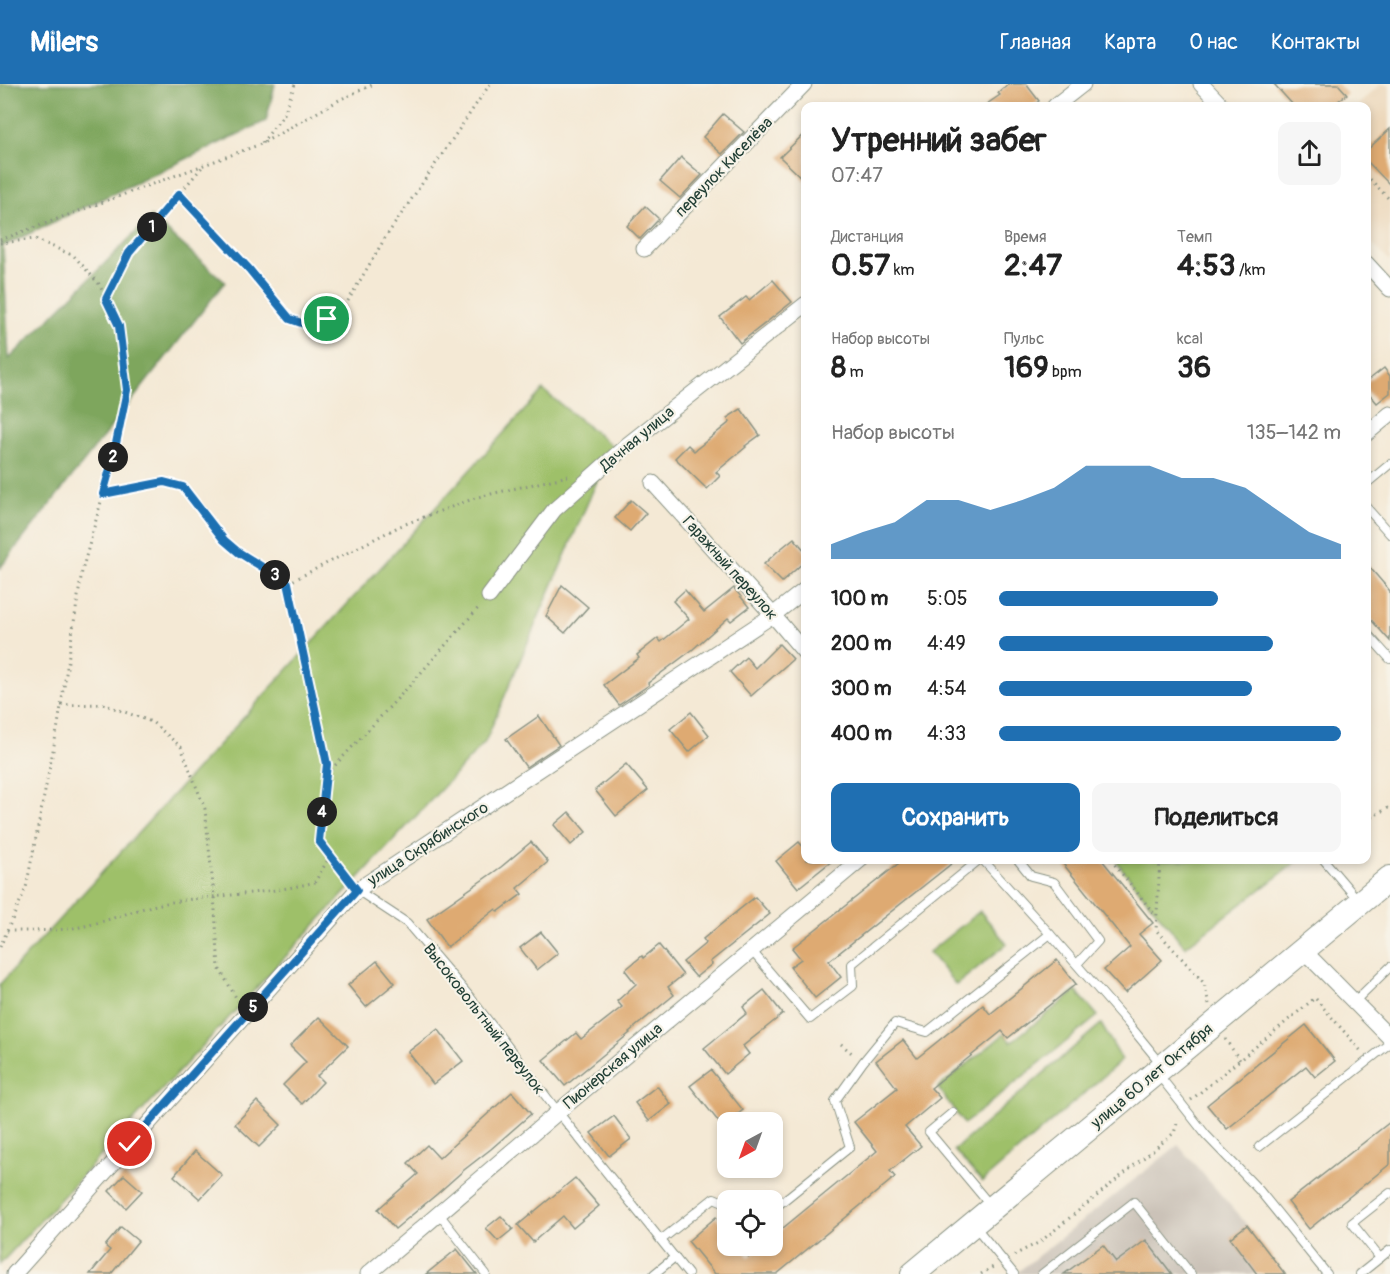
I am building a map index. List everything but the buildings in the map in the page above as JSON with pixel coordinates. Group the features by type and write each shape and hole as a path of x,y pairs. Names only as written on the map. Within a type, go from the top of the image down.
{"main road":[{"name":"улица 60 лет Октября","path":"913,1274 1390,878"}],"street":[{"name":"переулок Киселёва","path":"644,249 804,84"},
{"path":"1060,102 1083,84"},
{"path":"1201,84 1218,102"},
{"path":"1371,268 1390,289"},
{"name":"Дачная улица","path":"489,596 554,510 626,446 801,308"},
{"path":"1371,430 1390,414"},
{"name":"Гаражный переулок","path":"653,483 801,648"},
{"name":"улица Скрябинского","path":"14,1274 357,890 773,615 801,593"},
{"name":"Пионерская улица","path":"368,1274 855,864"},
{"path":"1303,950 1390,1038"}],"lane":[{"path":"1371,480 1390,464"},
{"path":"1371,513 1390,534"},
{"path":"1371,638 1390,659"},
{"path":"751,950 810,1019 854,986 852,964 976,864"},
{"path":"985,864 1126,1021 1206,1135 1259,1190 1327,1274"},
{"path":"1021,864 1031,876 1054,882 1098,941 1077,964"},
{"path":"1327,864 1360,903"},
{"name":"Высоковольтный переулок","path":"357,890 407,923 470,997 558,1112 688,1274"},
{"path":"783,1201 850,1147 835,1101 895,1023 927,1032 1050,934"},
{"path":"1354,1002 1390,967"},
{"path":"1259,1147 1390,1043"},
{"path":"953,1112 929,1132 992,1209"},
{"path":"1380,1258 1352,1223 1390,1193"},
{"path":"661,1240 714,1198 717,1199"},
{"path":"1042,1274 1134,1202 1191,1274"},
{"path":"439,1214 486,1274"},
{"path":"974,1224 1014,1274"},
{"path":"1360,1274 1390,1250"},
{"path":"654,1274 675,1257"}],"path":[{"path":"261,144 284,114 295,84"},
{"path":"0,241 261,144 341,99 374,84"},
{"path":"179,194 249,269 290,319 307,325 327,319 345,306 385,238 490,84"},
{"path":"106,299 129,253 204,165"},
{"path":"1371,180 1390,200"},
{"path":"0,241 35,239 74,256 99,284 119,326 127,390 113,458 82,571 61,705 26,888 0,947"},
{"path":"288,583 400,526 478,497 599,470"},
{"path":"103,494 164,482 183,487 224,540 238,552 288,583 327,764 319,841 357,890"},
{"path":"326,774 411,684 489,596"},
{"path":"61,705 103,704 152,722 181,747 205,808 219,968 246,1015"},
{"path":"1371,817 1390,807"},
{"path":"7,931 80,927 155,905 292,888 315,882 330,856"},
{"path":"1113,864 1157,917"},
{"path":"1160,864 1156,930 1204,983 1214,1024"},
{"path":"841,1044 863,1062"}],"shaded area":[{"path":"1381,84 1390,84 1390,262 1371,242 1371,102 1361,102"},
{"path":"1178,1145 1247,1225 1285,1274 1015,1274"}],"green space":[{"path":"0,84 275,84 266,121 3,246 9,359 151,217 225,282 0,568"},
{"path":"543,390 612,446 485,742 0,1264 0,984"},
{"path":"1118,864 1294,864 1185,947"},
{"path":"980,911 1007,944 956,985 929,952"},
{"path":"1076,991 1098,1016 964,1124 938,1088 1004,1034 1011,1042"},
{"path":"1101,1024 1122,1060 982,1182 954,1150"}],"route":[{"path":"130,1144 357,890 319,841 327,764 288,583 238,552 224,540 183,487 164,482 103,494 127,390 119,326 106,299 129,253 179,194 249,269 290,319 307,325 327,319"}]}
